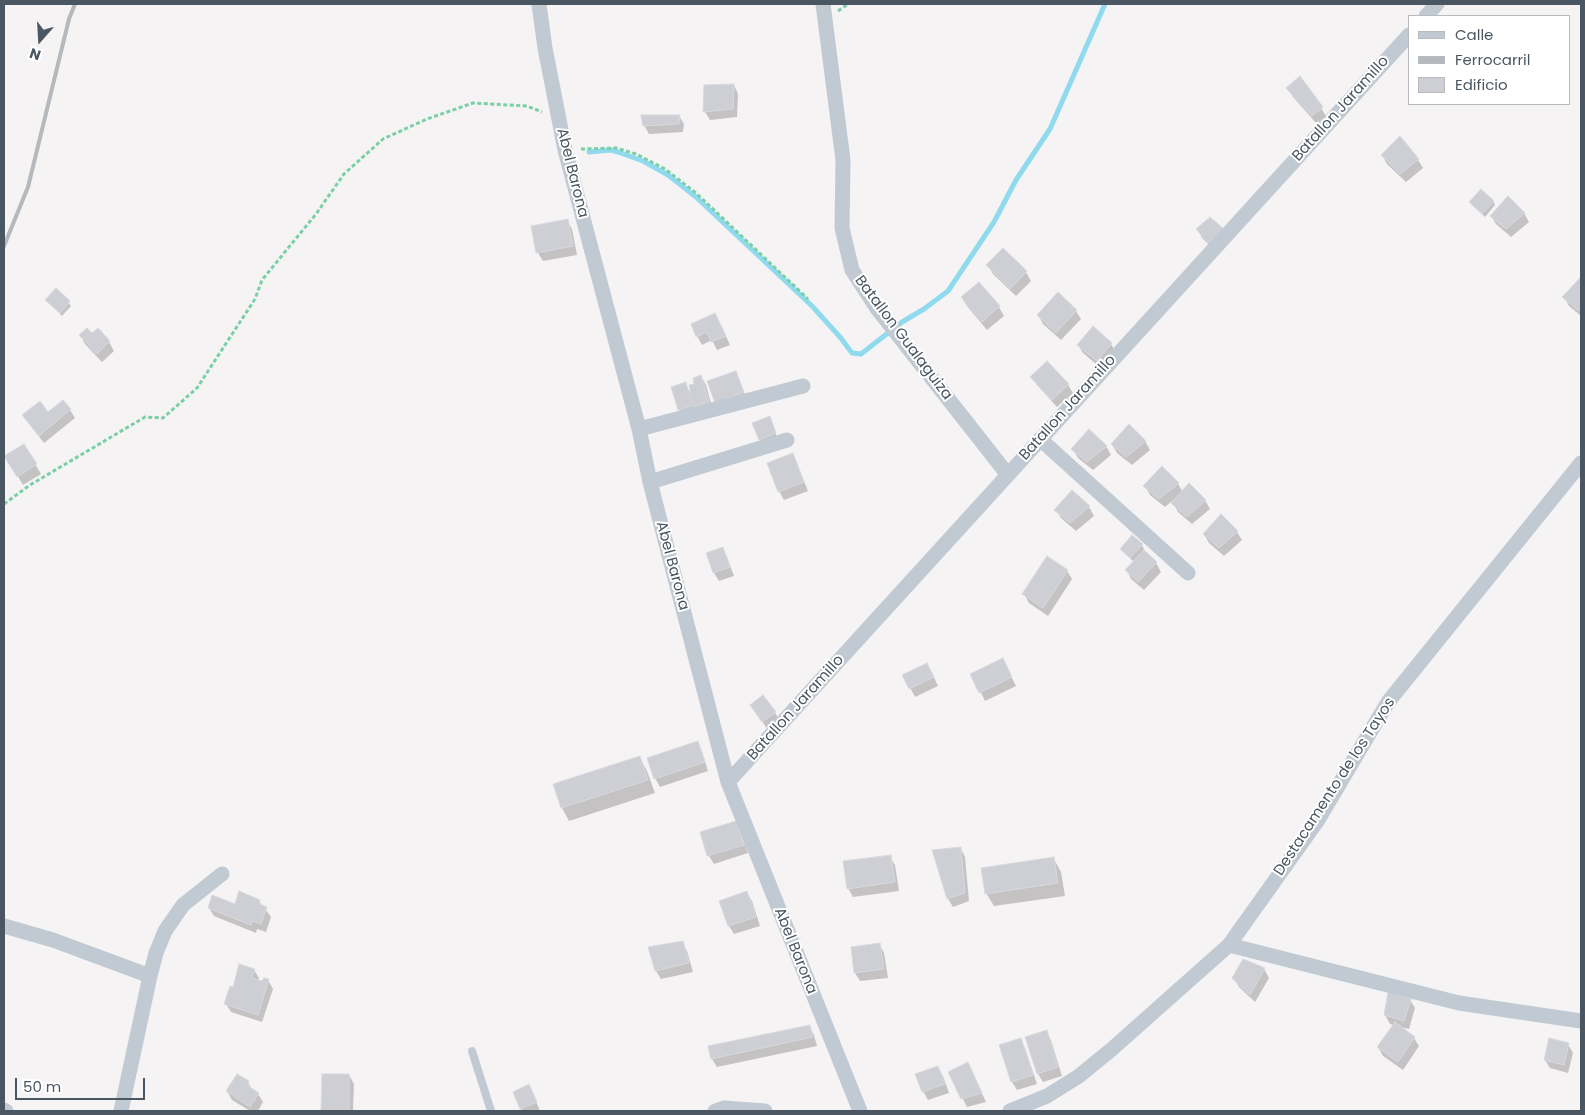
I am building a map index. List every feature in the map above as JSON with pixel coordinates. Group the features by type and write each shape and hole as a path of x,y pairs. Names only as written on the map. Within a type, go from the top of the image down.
{"street":[{"name":"Abel Barona","path":"539,4 545,48 565,150 639,429 650,482 728,782 860,1111"},
{"name":"Batallon Gualaguiza","path":"823,4 843,160 842,228 852,270 876,307 1008,475"},
{"path":"1427,15 1437,4"},
{"name":"Batallon Jaramillo","path":"728,782 1408,36"},
{"path":"639,429 803,386"},
{"path":"1040,439 1188,573"},
{"path":"650,482 787,440"},
{"name":"Destacamento de los Tayos","path":"1010,1111 1047,1096 1079,1076 1229,945 1318,820 1388,702 1581,463"},
{"path":"121,1111 150,976 156,953 165,931 183,905 222,874"},
{"path":"4,926 53,940 150,976"},
{"path":"1229,945 1459,1003 1581,1021"},
{"path":"714,1111 724,1108 765,1111"}],"lane":[{"path":"472,1051 491,1111"}],"path":[{"path":"4,504 30,485 145,417 163,418 197,388 255,299 262,280 316,214 344,174 383,139 426,119 473,103 526,106 543,112"},
{"path":"565,150 616,148 636,154 665,169 696,193 808,299"}],"building":[{"path":"1300,76 1323,107 1312,116 1286,88"},
{"path":"734,84 733,109 703,112 704,85"},
{"path":"641,115 680,115 679,124 643,126"},
{"path":"1400,136 1419,159 1400,174 1381,155"},
{"path":"1481,189 1494,201 1482,214 1469,202"},
{"path":"1508,196 1525,213 1506,229 1490,216"},
{"path":"1210,217 1224,229 1208,243 1196,229"},
{"path":"568,219 573,246 536,253 531,226"},
{"path":"1003,248 1027,271 1010,289 986,265"},
{"path":"1581,277 1581,308 1578,310 1562,297"},
{"path":"979,282 1000,306 982,322 961,297"},
{"path":"56,288 70,301 60,313 45,300"},
{"path":"1058,292 1077,310 1056,333 1037,315"},
{"path":"715,313 726,336 711,342 707,332 696,337 691,324"},
{"path":"1093,326 1112,343 1097,361 1077,345"},
{"path":"87,328 92,333 98,328 110,341 97,354 79,335"},
{"path":"1047,361 1069,384 1052,400 1030,377"},
{"path":"736,371 744,392 715,403 707,381"},
{"path":"701,375 709,402 694,407 689,385 694,384 693,378"},
{"path":"686,382 692,406 678,410 671,387"},
{"path":"63,400 71,409 39,436 22,415 40,401 48,412"},
{"path":"770,416 776,433 759,440 752,423"},
{"path":"1129,424 1146,441 1126,457 1111,444"},
{"path":"1089,429 1107,446 1087,462 1071,449"},
{"path":"24,444 37,464 17,477 4,456"},
{"path":"793,453 804,482 778,492 767,463"},
{"path":"1162,466 1179,483 1159,499 1143,486"},
{"path":"1189,483 1206,500 1187,517 1171,503"},
{"path":"1072,490 1090,506 1070,523 1054,510"},
{"path":"1221,514 1238,531 1219,548 1203,534"},
{"path":"1132,535 1143,544 1130,558 1120,549"},
{"path":"723,547 730,567 713,573 706,553"},
{"path":"1144,550 1157,562 1138,582 1125,570"},
{"path":"1047,556 1068,570 1043,608 1022,594"},
{"path":"1003,658 1012,677 979,693 970,674"},
{"path":"927,663 934,677 909,689 902,675"},
{"path":"763,695 776,712 762,722 750,705"},
{"path":"698,741 705,762 654,779 647,758"},
{"path":"640,756 648,780 561,808 553,784"},
{"path":"736,821 744,845 707,856 700,832"},
{"path":"961,847 965,893 947,899 932,850"},
{"path":"891,855 895,882 847,889 843,861"},
{"path":"1054,857 1058,883 985,894 981,868"},
{"path":"239,891 260,900 259,904 267,907 261,924 253,921 251,925 208,908 212,895 235,904"},
{"path":"747,891 756,917 728,926 719,901"},
{"path":"683,941 689,963 655,971 648,947"},
{"path":"880,943 884,969 854,973 851,947"},
{"path":"1243,959 1265,968 1250,995 1232,978"},
{"path":"239,964 255,969 252,978 262,981 264,978 269,979 258,1015 224,1004 230,986 233,987"},
{"path":"1388,992 1411,999 1404,1021 1384,1015"},
{"path":"1395,1022 1415,1037 1398,1062 1377,1047"},
{"path":"810,1025 813,1037 711,1059 708,1046"},
{"path":"1047,1030 1058,1067 1037,1074 1025,1037"},
{"path":"1021,1038 1033,1075 1011,1082 999,1045"},
{"path":"1549,1038 1569,1043 1564,1065 1544,1060"},
{"path":"968,1062 982,1093 961,1099 948,1072"},
{"path":"938,1066 945,1084 922,1092 915,1074"},
{"path":"237,1074 249,1081 248,1086 259,1093 250,1107 226,1091"},
{"path":"322,1074 349,1074 349,1111 321,1111"},
{"path":"529,1084 537,1102 520,1109 513,1092"}],"waterway":[{"path":"589,152 611,150 618,152 643,161 668,175 696,197 812,306 852,353 861,354 902,322 924,309 948,291 994,222 1016,180 1050,129 1105,4"}],"railway":[{"path":"4,246 28,187 69,19 75,4"}]}
